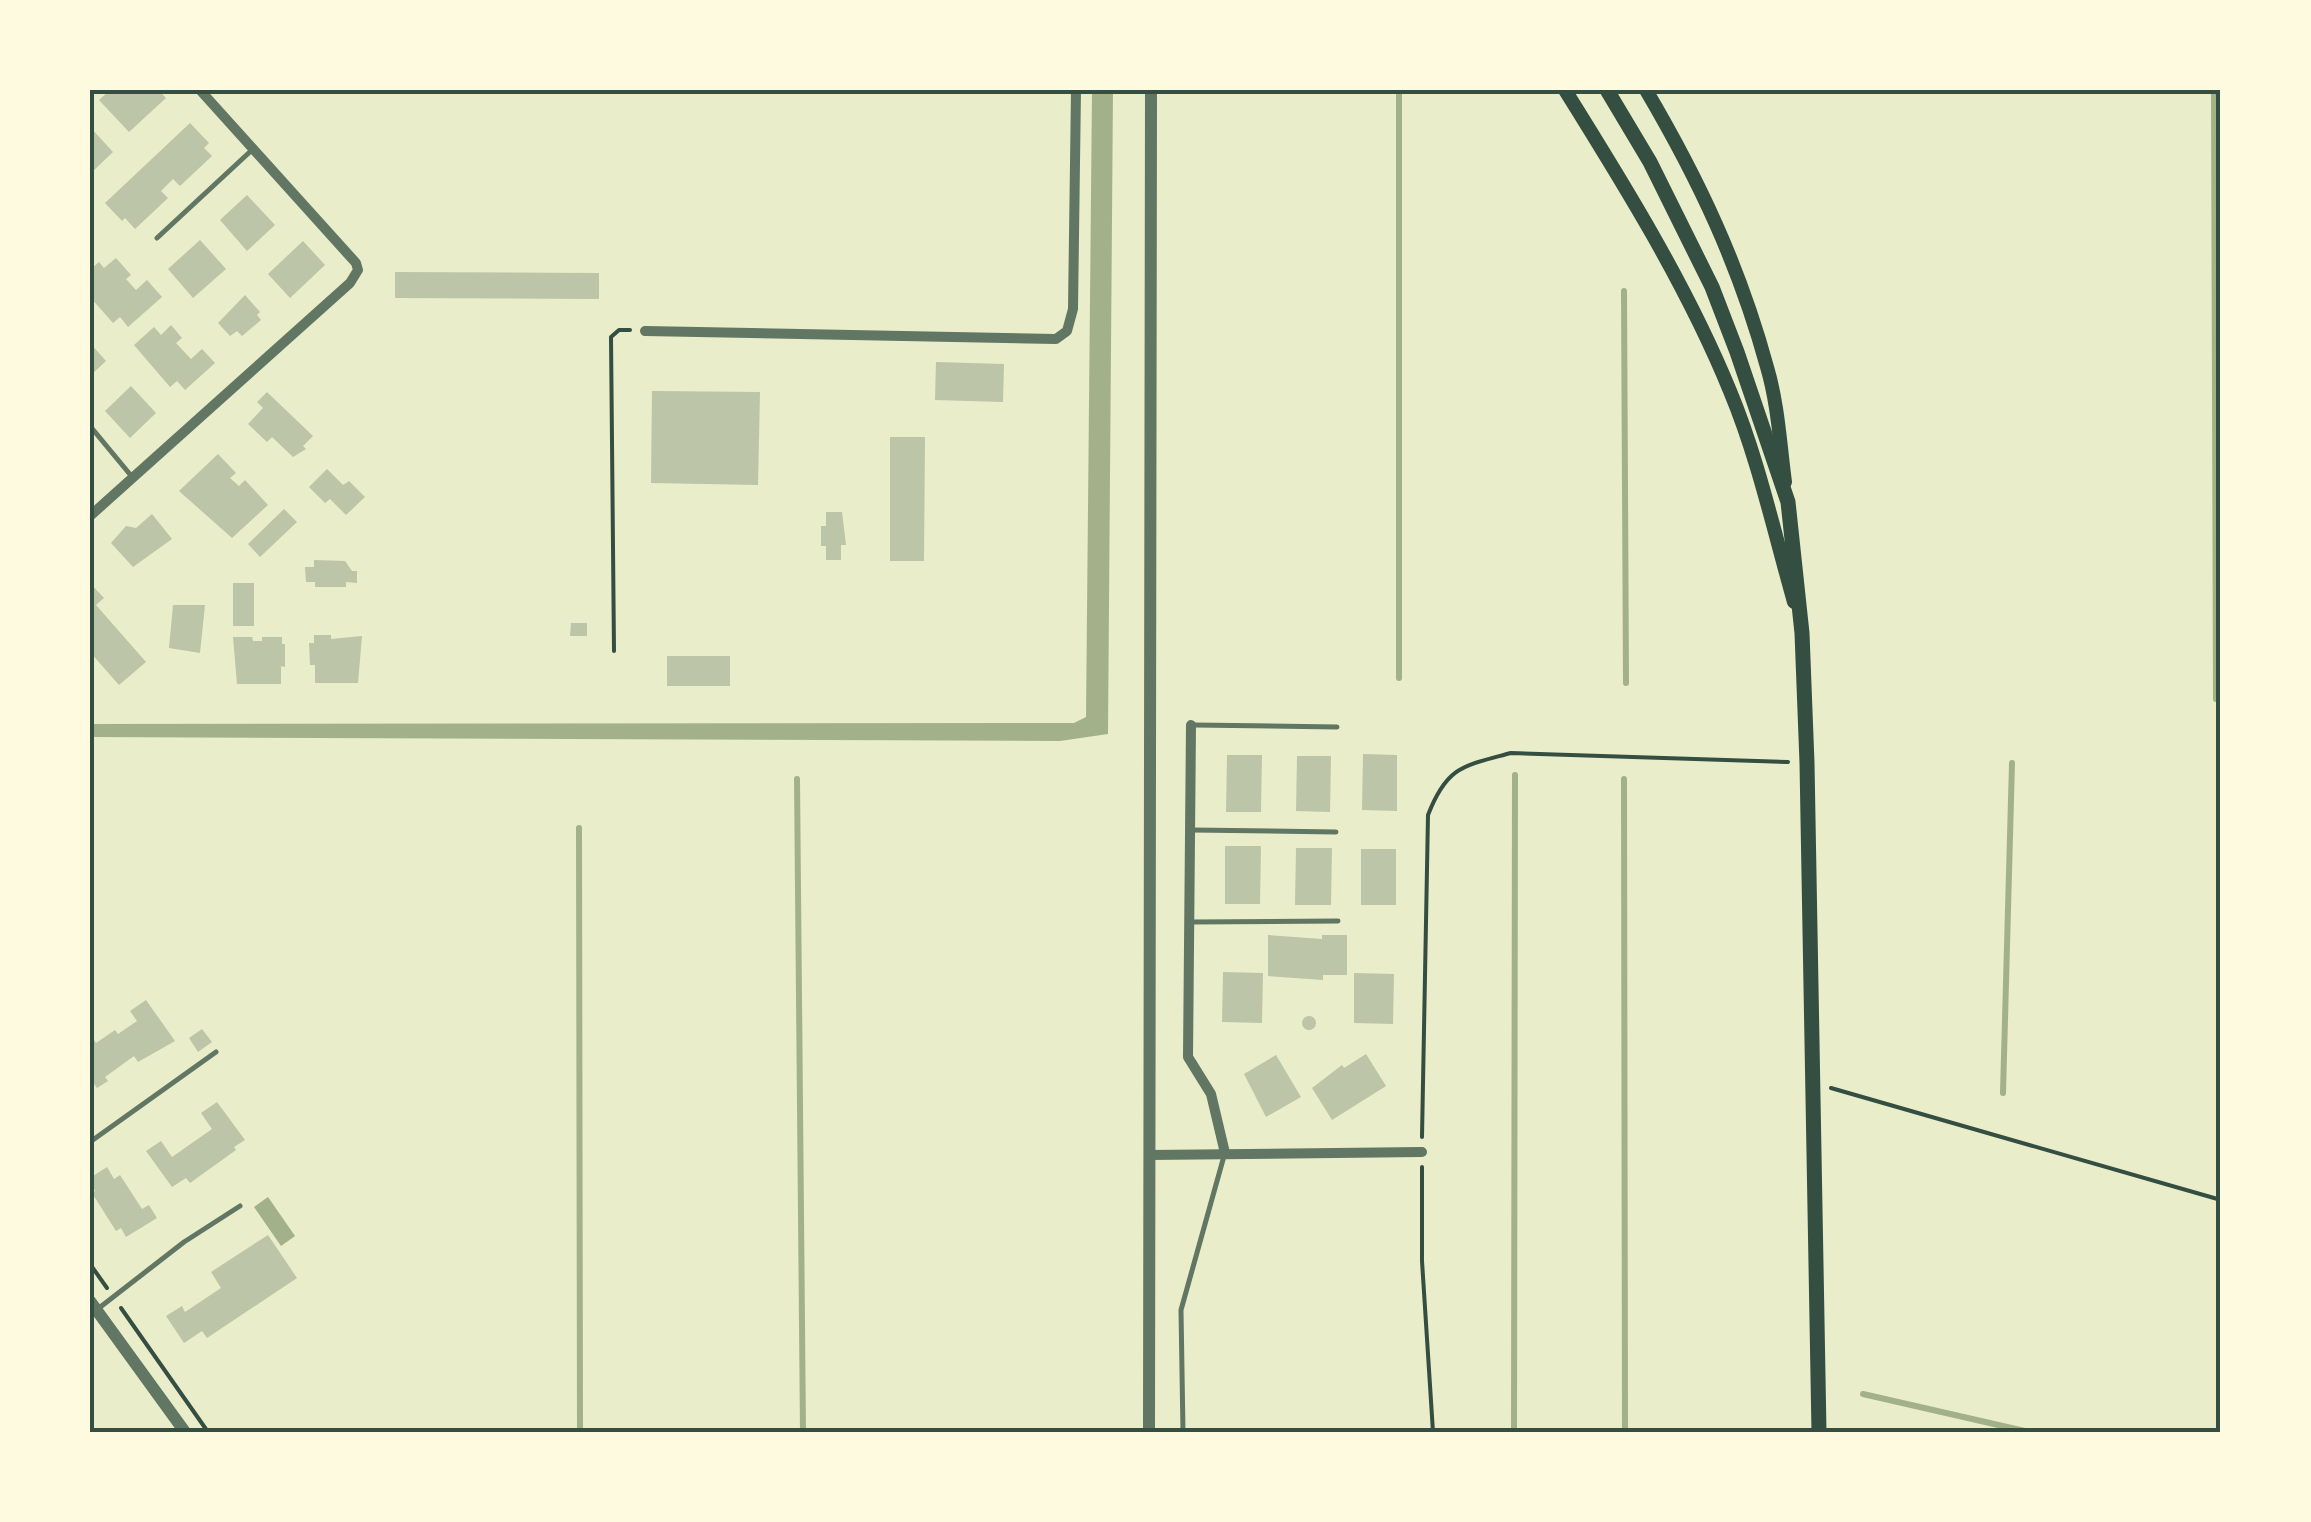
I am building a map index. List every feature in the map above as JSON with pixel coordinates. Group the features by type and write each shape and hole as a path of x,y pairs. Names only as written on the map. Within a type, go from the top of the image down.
{"main road":[{"path":"1565,90 1686,299 1730,391 1802,633"},
{"path":"1607,90 1650,162 1712,287 1788,502"},
{"path":"1646,90 1712,209 1734,265 1768,370 1788,502 1802,633 1808,763 1819,1432"}],"street":[{"path":"90,516 350,283 358,270 356,263 200,90"},
{"path":"645,331 1056,339 1067,331 1074,309 1076,90"},
{"path":"1149,1432 1151,90"},
{"path":"1191,724 1188,1057 1212,1094 1225,1152"},
{"path":"1150,1155 1422,1152"},
{"path":"93,1305 185,1432"}],"lane":[{"path":"157,238 253,149"},
{"path":"90,426 134,478"},
{"path":"1191,724 1337,727"},
{"path":"1189,830 1336,832"},
{"path":"1189,922 1338,921"},
{"path":"90,1142 216,1052"},
{"path":"1183,1432 1180,1310 1225,1152"},
{"path":"93,1305 114,1297 184,1242 240,1206"}],"path":[{"path":"614,652 610,337 619,330 645,331"},
{"path":"1433,1432 1422,1260 1428,816 1448,776 1472,764 1512,753 1808,763"},
{"path":"1813,1083 2221,1200"},
{"path":"90,1264 208,1432"}],"shaded area":[{"path":"1092,90 1113,90 1108,734 1060,741 90,737 90,724 1074,723 1086,717"},
{"path":"268,1197 295,1236 281,1246 254,1207"}],"building":[{"path":"110,90 158,90 166,98 129,132 99,100"},
{"path":"190,123 209,143 204,148 212,156 180,186 173,179 161,191 168,198 135,229 105,203"},
{"path":"90,127 113,152 90,174"},
{"path":"247,195 275,225 247,251 220,220"},
{"path":"200,240 226,269 193,298 168,269"},
{"path":"303,241 325,265 290,298 268,274"},
{"path":"116,258 131,275 126,279 136,290 147,280 162,297 128,327 120,317 113,323 90,297 90,270 99,262 104,268"},
{"path":"395,272 599,273 599,299 395,298"},
{"path":"245,295 260,312 257,315 261,320 242,336 237,331 230,336 218,323"},
{"path":"171,325 182,338 176,343 191,359 202,349 215,363 185,390 177,381 170,387 134,345 154,327 161,335"},
{"path":"90,343 106,361 90,376"},
{"path":"936,362 1004,364 1003,402 935,400"},
{"path":"131,386 156,413 130,438 105,411"},
{"path":"652,391 760,392 758,485 651,483"},
{"path":"267,392 313,436 303,446 306,449 293,457 272,437 267,442 248,424 263,408 257,402"},
{"path":"890,437 925,437 924,561 890,561"},
{"path":"218,454 236,473 230,478 239,486 245,480 268,505 232,538 179,491"},
{"path":"327,469 343,485 349,481 365,497 346,515 330,499 325,503 309,487"},
{"path":"284,509 297,522 260,557 248,544"},
{"path":"826,512 842,512 846,545 841,545 841,560 826,560 826,546 821,546"},
{"path":"152,514 172,539 133,567 111,543 126,526 136,528"},
{"path":"314,560 345,561 352,571 357,571 357,583 315,587 315,582 306,582 305,567 314,567"},
{"path":"90,583 104,598 96,605 146,662 119,685 90,652"},
{"path":"233,583 254,583 254,626 233,626"},
{"path":"173,605 205,605 200,653 169,648"},
{"path":"571,623 587,623 587,636 570,636"},
{"path":"314,635 331,635 331,639 362,636 358,683 315,683 309,643 314,643"},
{"path":"233,637 262,641 262,637 282,637 285,667 281,666 281,684 237,684"},
{"path":"667,656 730,656 730,686 667,686"},
{"path":"1363,754 1397,755 1397,811 1362,810"},
{"path":"1227,755 1262,755 1261,812 1226,812"},
{"path":"1297,756 1331,756 1330,812 1296,811"},
{"path":"1225,846 1261,846 1260,904 1225,904"},
{"path":"1296,848 1332,848 1331,905 1295,905"},
{"path":"1361,849 1396,849 1396,905 1361,905"},
{"path":"1268,935 1322,939 1322,935 1347,935 1347,975 1323,975 1323,980 1268,976"},
{"path":"1223,972 1263,973 1262,1023 1222,1022"},
{"path":"1354,973 1394,974 1393,1024 1354,1023"},
{"path":"146,1000 175,1041 138,1062 134,1056 105,1077 108,1081 97,1088 90,1078 90,1034 96,1043 115,1030 118,1034 137,1021 130,1011"},
{"path":"1309,1016 1316,1023 1309,1030 1302,1023"},
{"path":"202,1029 212,1042 198,1052 189,1038"},
{"path":"1366,1054 1386,1086 1332,1120 1312,1088 1342,1065 1344,1068"},
{"path":"1276,1055 1301,1097 1266,1117 1244,1074"},
{"path":"217,1102 245,1140 190,1183 186,1178 172,1187 146,1151 161,1141 172,1157 212,1129 201,1113"},
{"path":"107,1167 114,1179 120,1175 142,1209 149,1205 157,1218 126,1237 121,1228 116,1231 92,1193 95,1191 90,1178"},
{"path":"268,1235 297,1278 207,1338 202,1331 184,1343 166,1316 182,1306 185,1312 221,1288 211,1272"}],"waterway":[{"path":"1399,90 1399,678"},
{"path":"2214,90 2216,699"},
{"path":"1624,291 1626,683"},
{"path":"2003,1093 2012,763"},
{"path":"1514,1432 1515,775"},
{"path":"797,779 803,1432"},
{"path":"1624,779 1625,1432"},
{"path":"579,828 580,1432"},
{"path":"1863,1394 2029,1432"}]}
